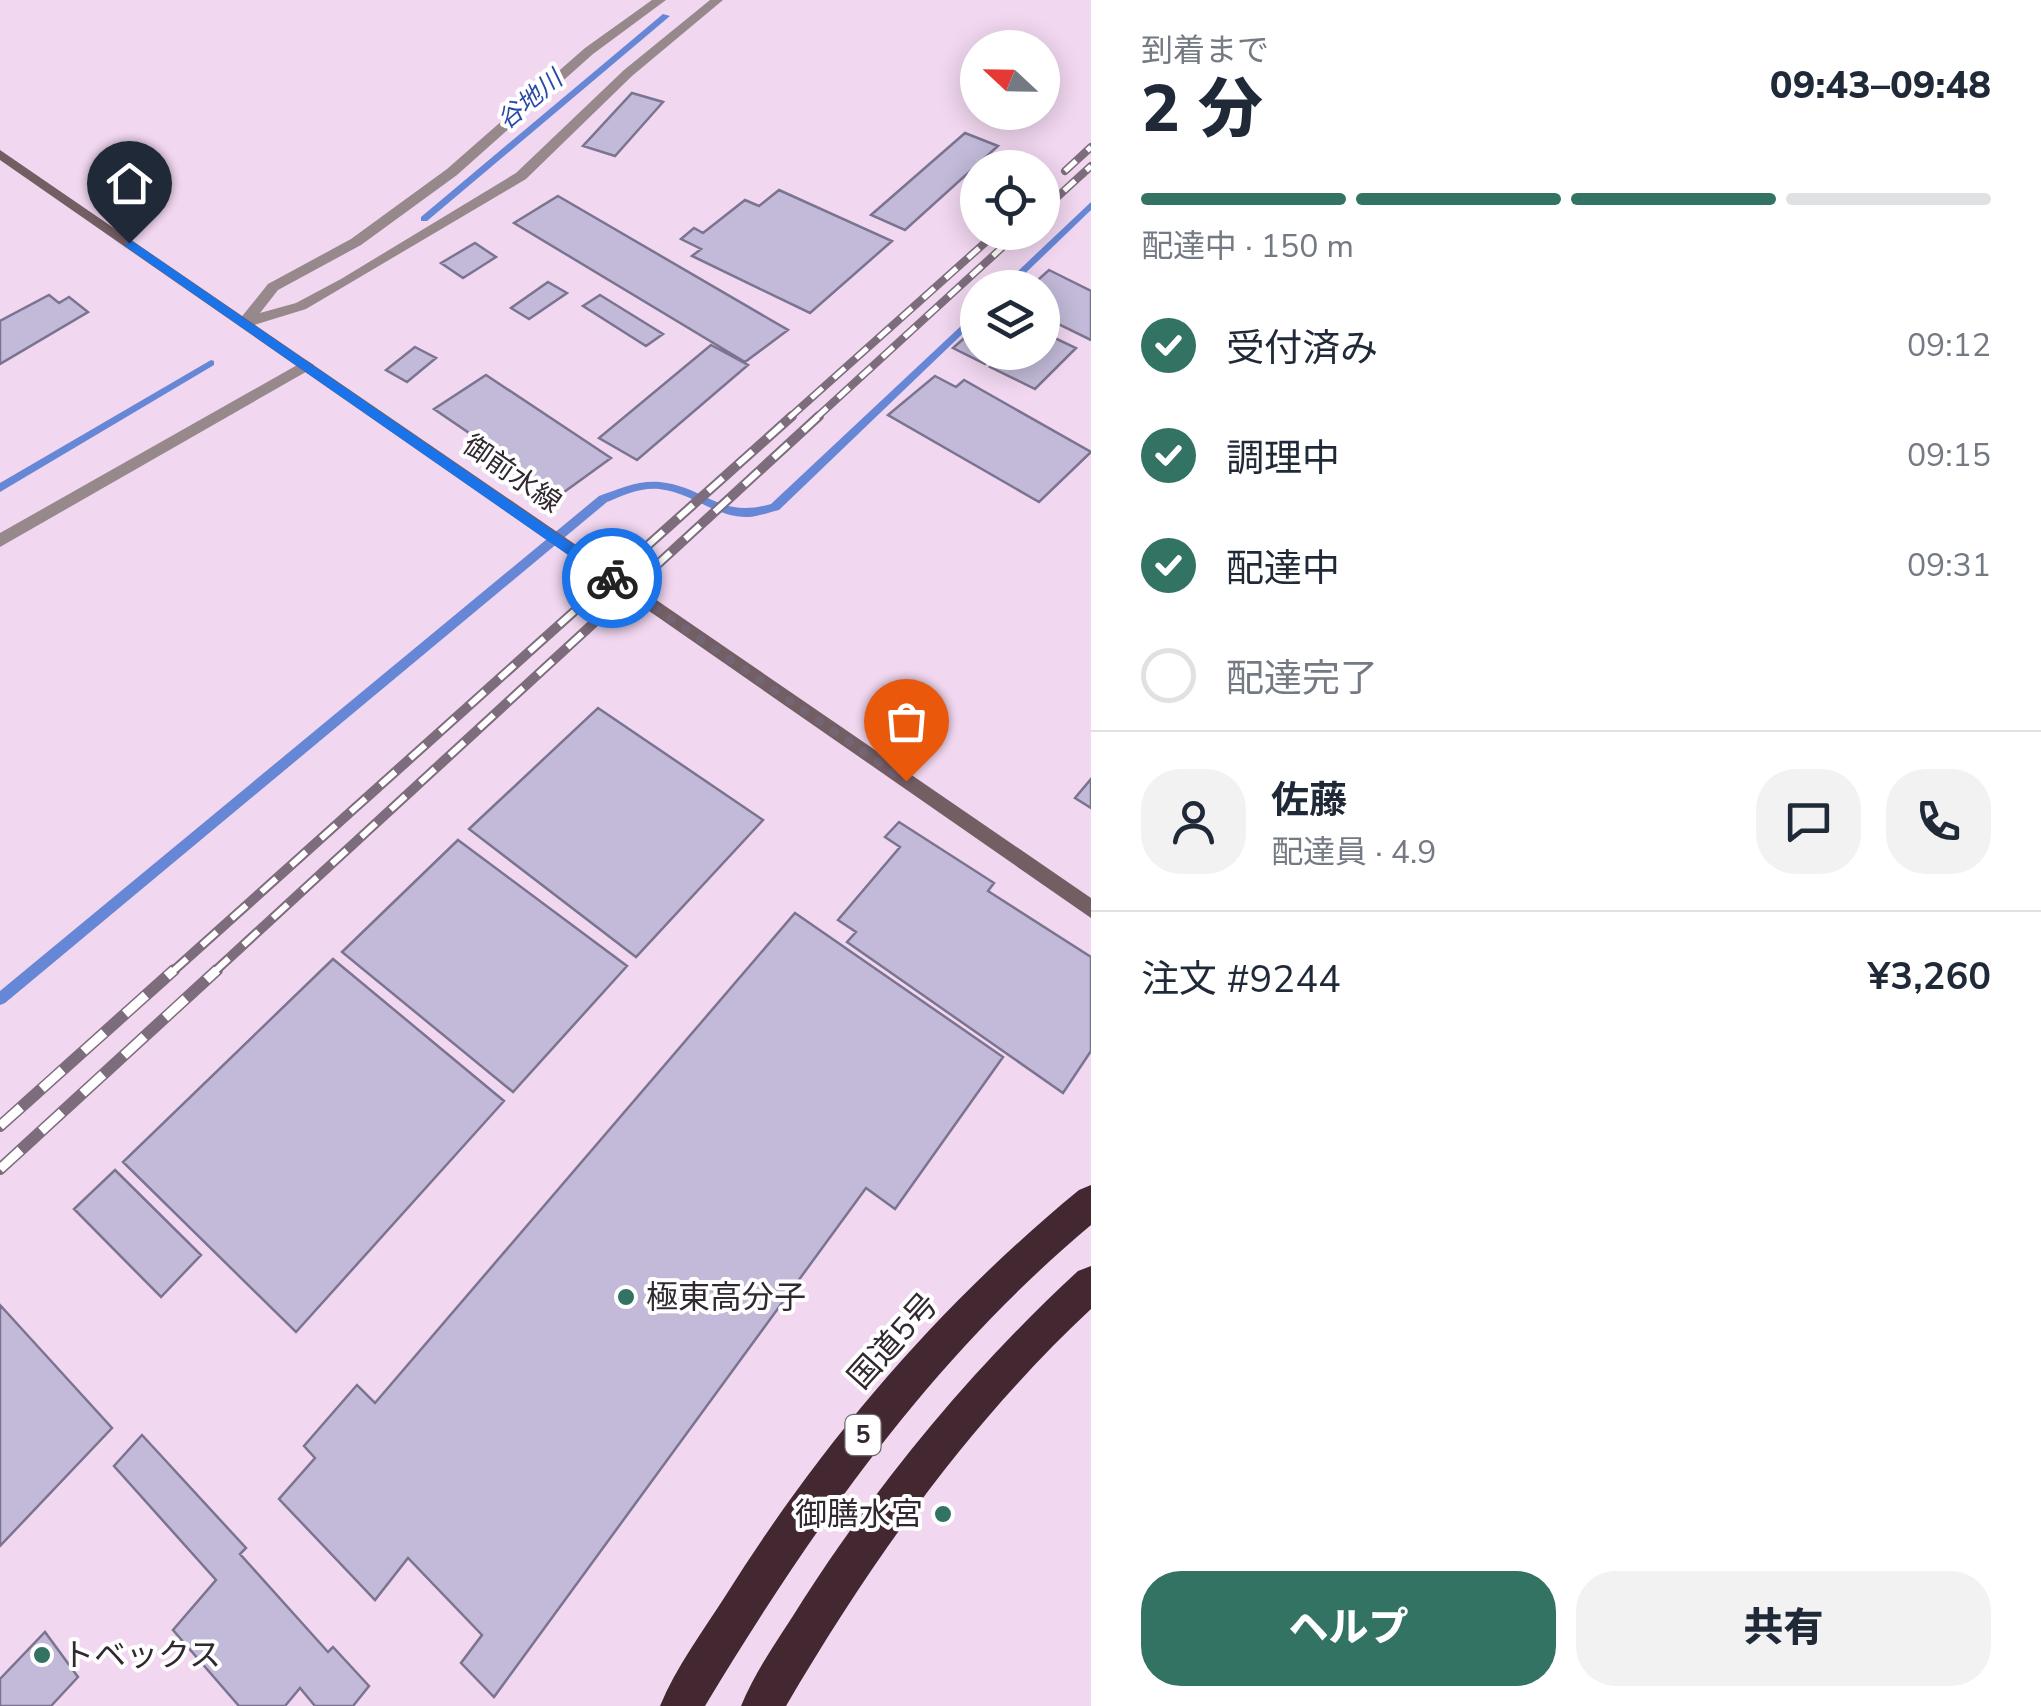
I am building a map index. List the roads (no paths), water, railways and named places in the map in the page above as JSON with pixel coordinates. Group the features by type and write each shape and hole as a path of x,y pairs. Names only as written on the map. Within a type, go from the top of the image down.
{"highway":[{"name":"国道5号","path":"680,1706 810,1503 860,1439 1017,1266 1091,1202"},
{"name":"5","path":"762,1706 845,1571 917,1474 976,1401 1091,1284"}],"street":[{"path":"244,323 273,287 356,242 452,172 590,51 660,0"},
{"path":"244,323 301,306 521,176 695,7 717,0"},
{"name":"御前水線","path":"0,154 1091,909"},
{"path":"0,541 306,365"}],"waterway":[{"name":"谷地川","path":"424,219 666,16"},
{"path":"1023,270 1091,205"},
{"path":"0,999 603,499 632,487 657,485 678,489 732,512 752,513 775,507 960,330"},
{"name":"谷地川","path":"0,488 211,363"}],"railway":[{"path":"1065,171 1091,147"},
{"path":"1060,194 1091,166"},
{"path":"789,418 977,250"},
{"path":"816,418 999,250"},
{"path":"172,972 792,416"},
{"path":"214,972 819,416"},
{"path":"0,1126 174,970"},
{"path":"0,1169 217,970"}],"place":[{"name":"極東高分子","path":"626,1297"},
{"name":"御膳水宮","path":"943,1514"},
{"name":"トベックス","path":"42,1655"}]}
